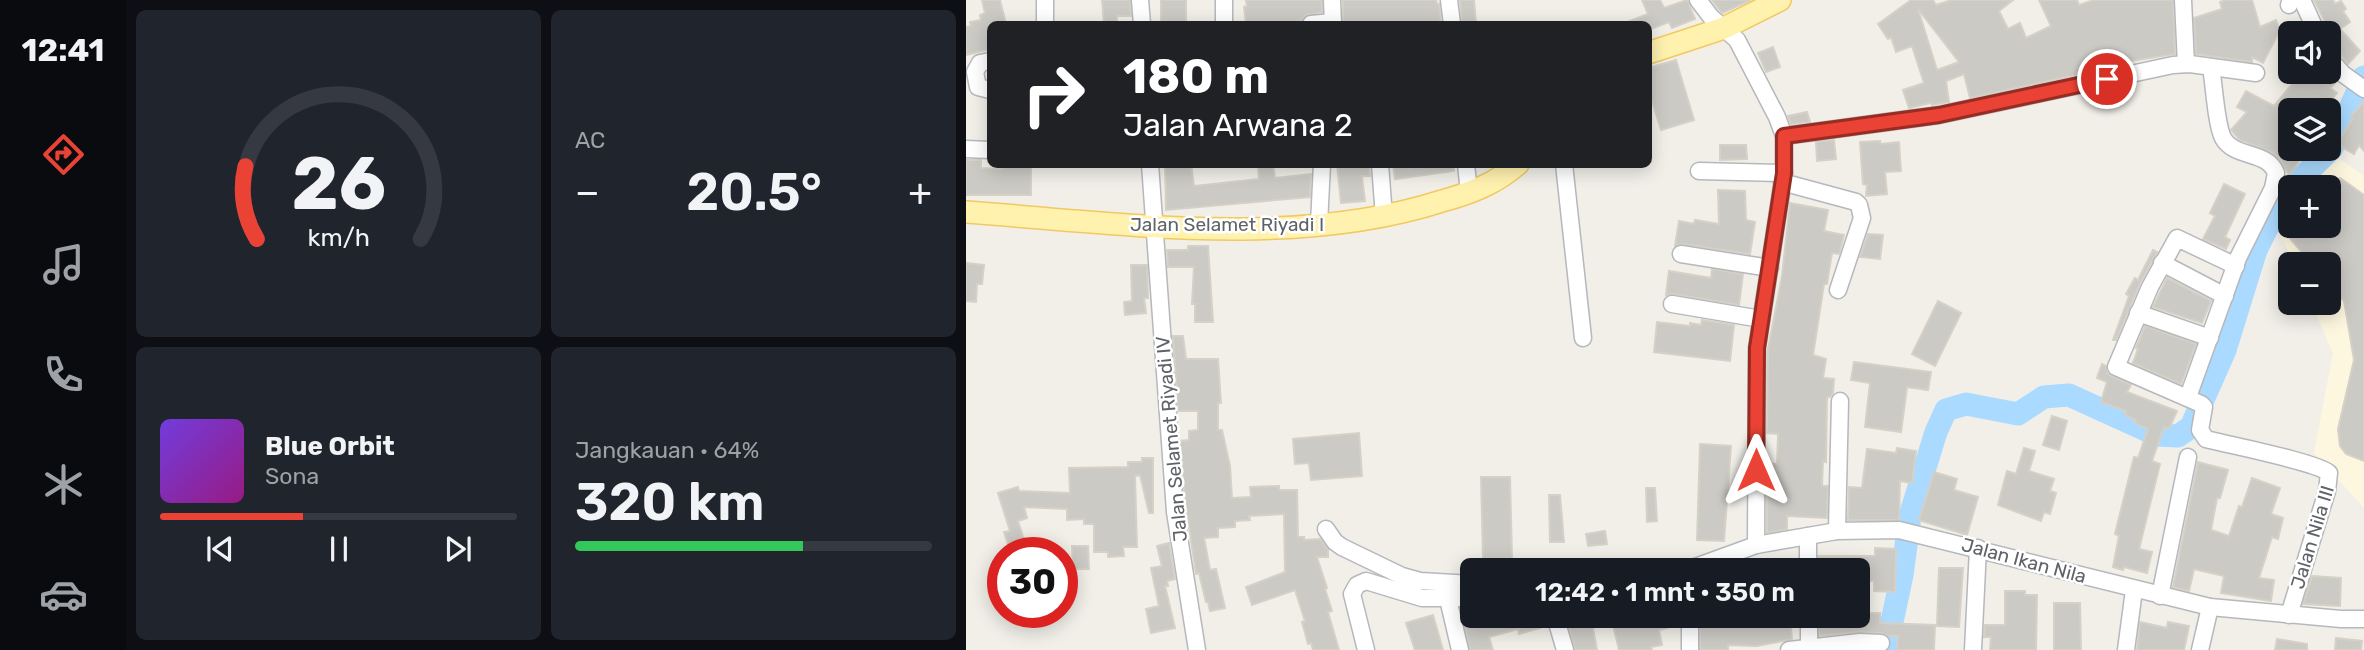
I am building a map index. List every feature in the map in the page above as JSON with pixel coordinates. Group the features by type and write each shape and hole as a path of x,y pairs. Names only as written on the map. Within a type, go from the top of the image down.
{"main road":[{"path":"1652,52 1724,28 1780,0"},
{"name":"Jalan Selamet Riyadi I","path":"966,212 1153,227 1272,228 1384,217 1469,193 1494,183 1513,168"}],"street":[{"path":"1045,0 1045,21"},
{"path":"1140,0 1142,21"},
{"path":"1224,0 1224,21"},
{"path":"1332,0 1333,21"},
{"path":"1449,0 1452,21"},
{"path":"1698,0 1711,17 1737,40 1784,136 1783,177 1761,319 1756,371 1756,545"},
{"path":"2183,0 2186,64"},
{"path":"2294,2 2308,21"},
{"path":"987,62 981,63 975,72 978,87 987,89"},
{"path":"1784,136 1939,115 2151,68 2186,64 2256,73"},
{"path":"2211,67 2222,136 2231,147 2268,161 2276,173 2273,188 2235,266 2191,398 2116,368 2138,313 2176,238 2235,266"},
{"path":"2341,72 2358,84"},
{"path":"966,149 987,150"},
{"name":"Jalan Selamet Riyadi IV","path":"1150,168 1175,512 1197,650"},
{"path":"1319,224 1322,168"},
{"path":"1380,168 1384,217"},
{"path":"1466,168 1469,193"},
{"path":"1564,168 1583,338"},
{"path":"1699,171 1783,177 1860,205 1862,218 1838,289"},
{"path":"1681,254 1770,268"},
{"path":"2162,263 2225,296"},
{"path":"1672,304 1761,319"},
{"path":"2138,313 2210,338"},
{"name":"Jalan Nila III","path":"2191,398 2204,407 2200,430 2206,439 2306,464 2329,473 2330,482 2289,615"},
{"path":"1837,531 1840,401"},
{"path":"2160,596 2188,457"},
{"path":"1326,528 1335,542 1342,547 1402,576 1420,581 1460,583"},
{"name":"Jalan Ikan Nila","path":"1722,558 1756,545 1837,531 1907,531 2210,607 2364,619"},
{"path":"1808,536 1808,558"},
{"path":"1973,650 1978,548"},
{"path":"1366,650 1352,594 1353,589 1366,581 1410,595 1460,598"},
{"path":"2126,650 2134,590"},
{"path":"1448,599 1460,650"},
{"path":"2200,650 2210,607"},
{"path":"1559,628 1565,650"},
{"path":"1690,628 1690,650"},
{"path":"1808,628 1809,648"},
{"path":"1789,650 1860,642 1881,643"}],"shaded area":[{"path":"2341,160 2364,176 2364,508 2314,453 2333,353 2316,315 2341,315 2341,252 2288,252 2282,238 2341,238 2341,175 2320,175 2333,161"}],"building":[{"path":"982,0 1000,0 1005,21 987,21 987,50 966,55 966,27 971,26 970,22 981,20 980,15 985,13"},
{"path":"1102,0 1130,0 1131,16 1117,16 1117,21 1104,21"},
{"path":"1161,0 1186,0 1186,21 1161,21"},
{"path":"1246,0 1322,0 1322,12 1306,15 1301,21 1246,21 1244,7 1247,6"},
{"path":"1343,0 1436,0 1441,21 1343,21"},
{"path":"1460,0 1474,0 1476,21 1462,21"},
{"path":"1642,0 1660,0 1664,8 1687,0 1695,19 1672,28 1669,22 1652,28 1652,21 1630,21 1648,14"},
{"path":"1712,0 1751,0 1722,13"},
{"path":"1911,0 1933,0 1936,5 1952,0 2013,0 1999,11 2008,29 2020,23 2026,38 2051,26 2039,0 2077,0 2079,5 2094,0 2173,0 2175,54 2131,61 1970,98 1964,74 1946,81 1949,102 1909,108 1903,90 1924,83 1912,46 1896,52 1891,37 1888,39 1878,24","holes":["1918,9 1959,62 1937,70"]},
{"path":"2252,0 2260,27 2276,20 2278,34 2263,63 2252,57 2252,62 2196,54 2194,18 2222,9 2220,2"},
{"path":"2314,0 2333,0 2335,4 2341,1 2346,9 2343,11 2350,22 2341,28 2341,21 2325,21"},
{"path":"2341,30 2360,51 2348,64 2341,55"},
{"path":"1773,47 1780,67 1766,72 1758,53"},
{"path":"1676,60 1694,120 1661,130 1652,101 1652,67"},
{"path":"2292,84 2334,84 2330,88 2337,93 2333,98 2281,98"},
{"path":"2246,91 2274,106 2278,101 2278,158 2272,152 2240,140 2231,130 2247,112 2237,107"},
{"path":"2364,101 2364,151 2359,145 2354,154 2341,146 2341,138 2353,118 2351,116"},
{"path":"1807,112 1810,122 1791,124 1788,116"},
{"path":"1834,140 1836,159 1817,161 1816,142"},
{"path":"1880,141 1880,144 1899,142 1901,171 1885,172 1887,194 1866,196 1867,185 1863,184 1860,142"},
{"path":"1720,145 1746,145 1747,159 1720,160"},
{"path":"966,160 981,160 981,168 1031,168 1031,195 966,195"},
{"path":"2281,161 2299,161 2289,175"},
{"path":"1165,168 1192,168 1194,186 1259,179 1258,168 1274,168 1275,178 1311,174 1310,197 1166,210"},
{"path":"1337,168 1369,168 1370,176 1362,176 1365,201 1341,203"},
{"path":"1394,168 1454,168 1454,171 1395,179"},
{"path":"2341,179 2364,195 2364,461 2346,454 2340,446 2338,429 2354,360 2344,301 2341,298 2341,252 2302,252 2290,238 2341,238"},
{"path":"2224,184 2245,194 2225,237 2230,240 2226,249 2203,239 2215,216 2210,213"},
{"path":"1718,190 1745,191 1746,220 1755,222 1750,254 1683,244 1675,246 1679,221 1694,224 1695,220 1719,224"},
{"path":"1790,203 1828,210 1824,231 1844,235 1839,254 1832,253 1827,284 1824,284 1813,355 1826,359 1823,378 1834,379 1833,393 1827,397 1826,462 1823,461 1822,486 1828,486 1827,518 1787,516 1787,529 1767,533 1767,463 1777,464 1778,434 1767,433 1768,349 1782,276"},
{"path":"1868,234 1883,235 1880,259 1860,257"},
{"path":"1188,246 1208,246 1213,322 1195,322 1195,304 1192,304 1194,267 1168,267 1167,250 1188,250"},
{"path":"2153,250 2157,252 2140,283 2116,340 2113,340 2129,296 2126,294 2135,278 2138,280"},
{"path":"966,263 984,265 982,284 977,284 976,302 966,301"},
{"path":"1131,265 1147,265 1148,298 1144,298 1146,313 1125,315 1124,302 1132,301"},
{"path":"1712,269 1743,274 1739,305 1666,295 1669,271 1711,278"},
{"path":"2167,278 2211,301 2202,323 2153,307"},
{"path":"1938,301 1961,313 1935,366 1912,354"},
{"path":"1702,320 1734,325 1730,361 1654,352 1657,322 1690,326 1690,323 1701,325"},
{"path":"2145,326 2196,344 2181,384 2133,363"},
{"path":"1173,336 1183,336 1186,359 1218,359 1221,403 1218,403 1218,430 1222,430 1230,466 1232,498 1251,497 1250,487 1279,486 1279,490 1297,490 1298,537 1304,537 1304,540 1320,539 1328,549 1328,557 1317,557 1327,588 1325,589 1332,611 1328,612 1339,650 1313,650 1311,643 1308,644 1302,622 1305,621 1295,590 1252,605 1246,587 1285,572 1284,514 1249,516 1250,520 1235,521 1235,527 1218,528 1218,537 1204,538 1210,570 1216,569 1225,608 1210,611 1199,573 1196,574 1180,441 1189,440 1189,431 1198,430 1198,411 1178,411"},
{"path":"1854,362 1931,372 1928,390 1907,387 1901,432 1865,427 1870,383 1851,380"},
{"path":"2102,364 2111,376 2131,385 2127,392 2177,411 2169,429 2164,427 2152,461 2160,464 2139,549 2152,552 2147,573 2113,567 2119,536 2115,534 2134,457 2138,458 2148,429 2125,415 2126,411 2101,402 2107,382 2097,378"},
{"path":"2052,416 2067,421 2059,450 2043,445"},
{"path":"1359,433 1362,476 1311,480 1309,463 1295,464 1293,439"},
{"path":"1700,444 1731,446 1724,541 1697,540"},
{"path":"1897,448 1916,451 1912,483 1900,481 1899,520 1848,520 1849,487 1862,488 1867,449 1896,453"},
{"path":"2024,448 2035,451 2029,471 2054,479 2050,491 2056,493 2050,514 2044,512 2041,521 1998,505 2007,471 2016,474"},
{"path":"1142,458 1153,458 1153,513 1149,513 1140,475 1135,476 1137,547 1123,547 1124,556 1108,557 1108,552 1094,552 1094,524 1084,524 1084,519 1067,520 1067,509 1024,507 1027,518 1018,521 1023,537 1006,537 1004,532 1010,531 998,493 1018,487 1019,491 1070,493 1069,468 1128,467 1128,462 1142,462"},
{"path":"2198,462 2228,470 2220,498 2217,498 2211,530 2229,536 2252,478 2280,488 2271,514 2283,518 2278,539 2272,537 2259,578 2274,580 2271,601 2221,593 2224,576 2194,569 2189,591 2173,587"},
{"path":"1934,472 1957,479 1954,490 1978,497 1967,535 1919,520"},
{"path":"1481,477 1510,477 1512,558 1483,558"},
{"path":"1646,488 1655,488 1657,521 1647,522"},
{"path":"1549,495 1560,495 1564,542 1550,542"},
{"path":"1605,531 1607,544 1588,546 1586,534"},
{"path":"1169,543 1175,579 1167,581 1168,586 1165,586 1175,628 1151,633 1146,609 1159,606 1151,568 1162,566 1157,546"},
{"path":"1078,546 1088,546 1089,569 1078,569"},
{"path":"1875,548 1896,549 1895,592 1874,591 1874,581 1870,581 1870,558 1818,558 1818,556 1875,556"},
{"path":"1939,568 1963,568 1959,627 1937,626"},
{"path":"2312,576 2341,578 2340,606 2303,604"},
{"path":"2005,591 2025,591 2025,595 2037,595 2036,650 1990,650 1991,637 1984,637 1985,625 2005,625"},
{"path":"2054,603 2080,603 2081,650 2054,650"},
{"path":"1870,613 1880,613 1880,623 1935,625 1934,650 1897,650 1898,636 1881,633 1819,636 1819,628 1870,628"},
{"path":"1433,615 1443,650 1415,650 1406,623"},
{"path":"2140,622 2167,628 2168,622 2189,626 2184,650 2137,650"},
{"path":"1465,628 1540,628 1519,634 1518,629 1489,637 1493,650 1470,650"},
{"path":"1569,628 1593,628 1597,650 1575,650"},
{"path":"1614,628 1667,628 1659,630 1662,645 1651,647 1652,650 1619,650"},
{"path":"1700,628 1791,628 1792,639 1757,646 1728,645 1728,650 1700,650"},
{"path":"2336,638 2362,641 2361,650 2335,650"},
{"path":"2277,639 2307,644 2307,650 2275,650"}],"waterway":[{"path":"2304,175 2332,148 2364,77"},
{"path":"1892,650 1890,631 1902,575 1910,516 1936,432 1946,410 1966,404 2018,414 2044,397 2069,395 2157,435 2178,436 2191,427 2225,350 2256,250 2278,206"}],"route":[{"path":"1756,470 1757,348 1784,173 1784,136 1939,115 2107,79"}]}
